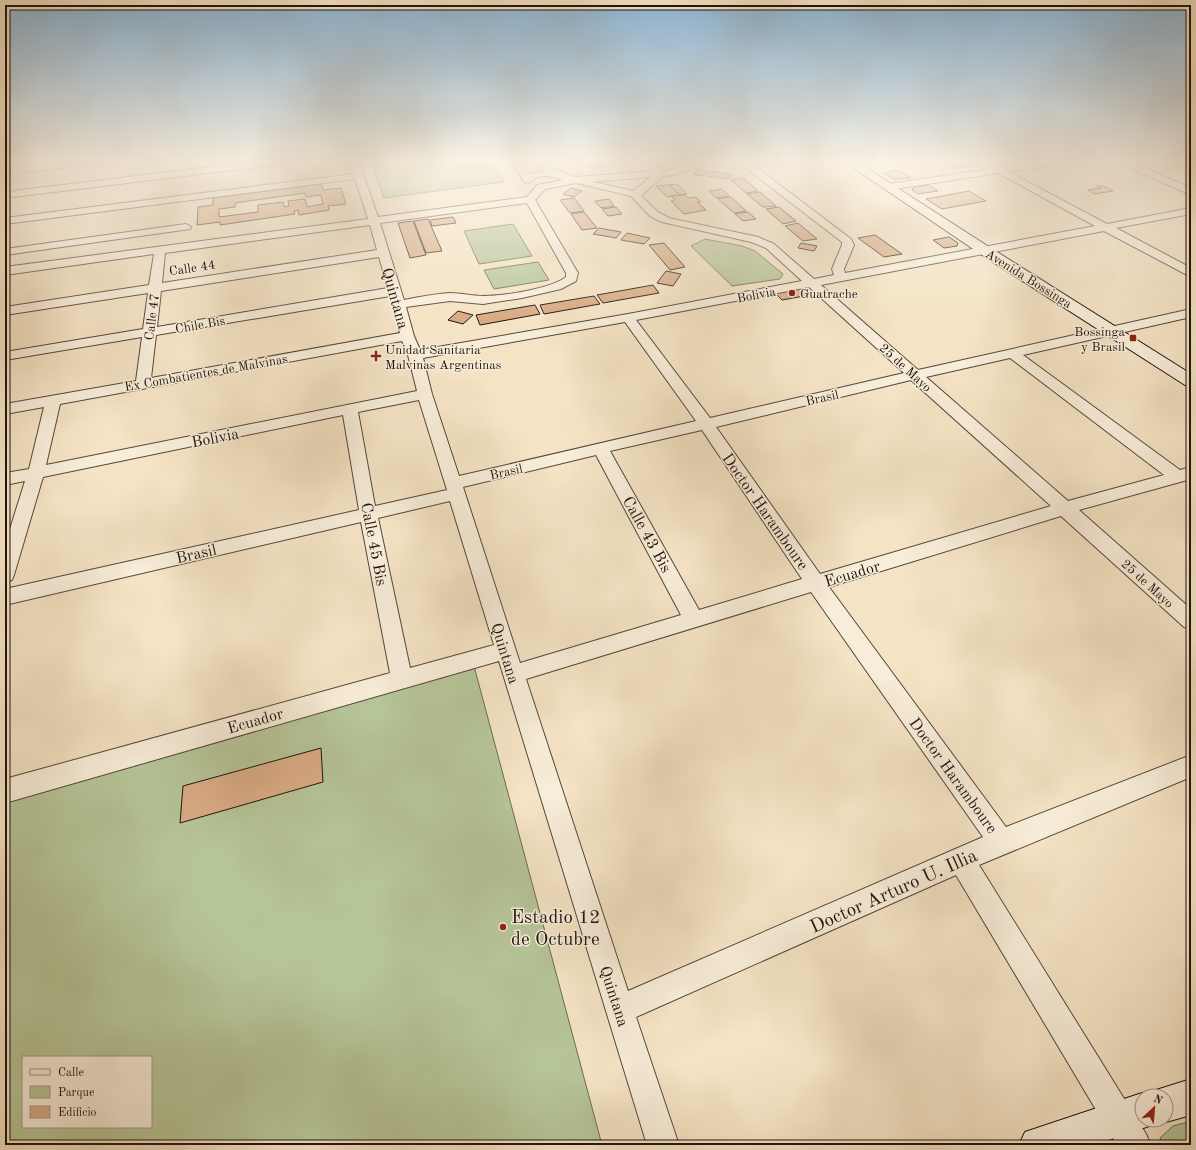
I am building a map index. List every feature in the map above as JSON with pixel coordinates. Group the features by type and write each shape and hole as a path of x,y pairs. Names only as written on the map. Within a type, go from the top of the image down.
{"main road":[{"name":"Avenida Bossinga","path":"929,214 1191,381"},
{"path":"1174,1102 1191,1098"},
{"path":"1038,1145 1132,1125"}],"street":[{"path":"5,221 72,214"},
{"name":"Quintana","path":"372,214 425,394 663,1145"},
{"path":"5,272 160,249 423,214"},
{"path":"399,304 450,297 483,300 491,299 557,287 569,282 572,278 572,273 538,214"},
{"name":"25 de Mayo","path":"654,214 662,219 754,239 770,246 1191,621"},
{"path":"811,214 847,241 848,245 838,269 840,277"},
{"path":"1080,214 1191,273"},
{"name":"Bolivia","path":"411,345 628,318 1178,214"},
{"path":"5,252 186,223 184,246"},
{"name":"Calle 47","path":"143,384 160,249"},
{"name":"Calle 44","path":"5,311 383,253"},
{"name":"Chile Bis","path":"5,356 395,291"},
{"name":"Brasil","path":"5,597 368,513 601,449 914,374 1191,313"},
{"name":"Doctor Haramboure","path":"628,318 706,424 816,584 1001,842"},
{"name":"Ex Combatientes de Malvinas","path":"5,409 143,384 411,345"},
{"path":"1012,353 1185,475"},
{"name":"Bolivia","path":"5,479 425,394"},
{"path":"5,575 36,473 53,400"},
{"name":"Calle 45 Bis","path":"350,410 368,513 402,679"},
{"name":"Calle 43 Bis","path":"601,449 694,620"},
{"name":"Ecuador","path":"513,674 1065,508 1185,475"},
{"name":"Ecuador","path":"5,791 506,650"},
{"name":"Doctor Arturo U. Illia","path":"619,1010 1001,842 1191,766"},
{"path":"961,860 1132,1125"}],"green space":[{"path":"513,224 532,256 479,264 464,231"},
{"path":"705,239 742,246 755,251 783,274 780,279 732,286 691,246"},
{"path":"538,262 549,280 494,289 484,270"},
{"path":"474,666 602,1145 5,1145 5,803"},
{"path":"1191,1121 1191,1145 1162,1145 1160,1138 1171,1128 1174,1128 1174,1126"}],"building":[{"path":"198,214 219,214 219,217 245,214 295,214 220,225 220,222 197,225"},
{"path":"571,214 585,214 597,228 582,230"},
{"path":"606,214 622,214 608,216"},
{"path":"735,214 750,214 756,219 743,221"},
{"path":"771,214 787,214 796,221 783,224"},
{"path":"453,217 456,223 432,226 430,220"},
{"path":"428,219 442,251 426,253 414,221"},
{"path":"413,221 426,255 410,258 398,223"},
{"path":"798,223 817,239 803,241 785,226"},
{"path":"599,228 621,232 616,238 593,234"},
{"path":"627,233 650,238 644,244 621,240"},
{"path":"875,235 902,254 884,257 858,238"},
{"path":"949,237 958,243 957,246 944,248 933,240"},
{"path":"664,243 685,267 670,270 649,245"},
{"path":"801,243 817,246 814,251 798,248"},
{"path":"666,271 681,274 673,286 657,283"},
{"path":"653,285 659,293 603,303 597,295"},
{"name":"Guatrache","path":"802,287 810,295 782,300 774,292"},
{"path":"594,296 600,304 544,314 540,305"},
{"path":"535,305 540,314 480,325 476,315"},
{"path":"458,311 473,315 463,324 448,320"},
{"path":"321,748 323,782 180,823 183,786"}],"place":[{"name":"Guatrache","path":"792,293"},
{"name":"Bossinga y Brasil","path":"1133,338"},
{"name":"Unidad Sanitaria Malvinas Argentinas","path":"376,356"},
{"name":"Estadio 12 de Octubre","path":"503,927"}]}
